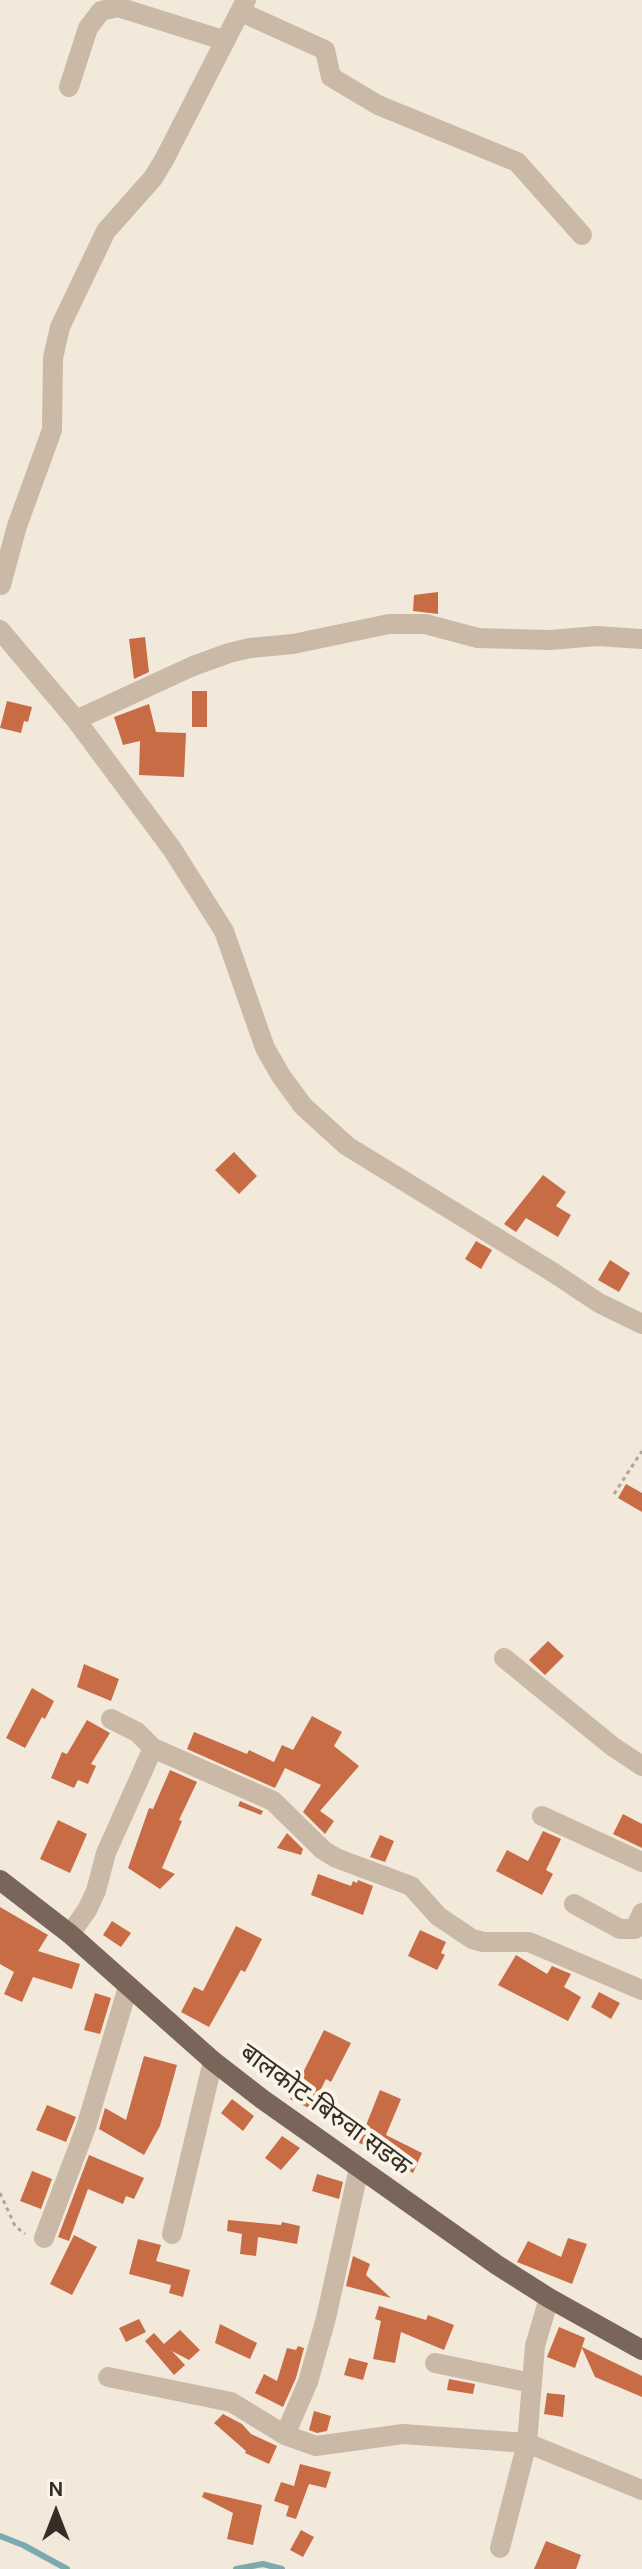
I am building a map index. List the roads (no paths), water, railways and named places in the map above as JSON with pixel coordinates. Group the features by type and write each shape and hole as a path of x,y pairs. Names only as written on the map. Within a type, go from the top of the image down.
{"main road":[{"name":"बालकोट-बिरुवा सडक","path":"2,1885 70,1934 213,2061 359,2168 497,2265 642,2350"}],"street":[{"path":"0,586 17,526 52,430 53,358 60,327 106,231 153,178 164,160 243,6 325,50 331,77 378,105 517,162 582,235"},
{"path":"69,87 88,28 101,11 118,7 223,40"},
{"path":"76,720 193,666 229,653 293,644 389,624 425,624 478,638 550,640 597,636 642,639"},
{"path":"0,630 76,720 172,849 224,931 265,1048 303,1106 347,1146 599,1303 642,1324"},
{"path":"504,1658 612,1746 642,1766"},
{"path":"111,1719 137,1732 153,1748 273,1801 323,1850 336,1858 411,1886 438,1916 472,1939 483,1942 529,1942 642,1990"},
{"path":"70,1934 96,1891 106,1853 153,1748"},
{"path":"542,1816 642,1862"},
{"path":"574,1904 620,1929 635,1929 642,1913"},
{"path":"44,2238 86,2127 128,1987"},
{"path":"172,2234 213,2061"},
{"path":"285,2435 308,2382 326,2318 359,2168"},
{"path":"500,2548 527,2443 535,2346 549,2298"},
{"path":"435,2363 532,2383"},
{"path":"108,2377 231,2402 285,2435 316,2446 403,2434 527,2443 642,2490"}],"waterway":[{"path":"0,2536 67,2569"},
{"path":"236,2569 263,2564 282,2569"}]}
